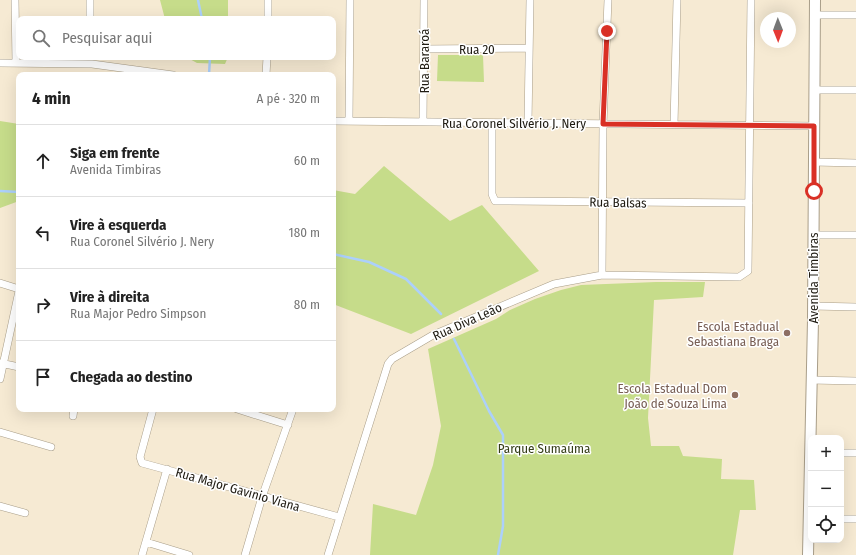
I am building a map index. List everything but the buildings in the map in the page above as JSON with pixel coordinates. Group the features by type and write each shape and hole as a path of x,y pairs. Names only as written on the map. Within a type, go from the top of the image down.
{"street":[{"path":"15,0 16,62"},
{"path":"90,0 90,16"},
{"path":"268,0 268,16"},
{"path":"349,121 350,0"},
{"name":"Rua Bararoá","path":"423,122 424,0"},
{"path":"528,123 530,0"},
{"path":"602,275 604,202 603,124 608,0"},
{"path":"674,125 677,0"},
{"path":"749,203 748,125 750,0"},
{"name":"Avenida Timbiras","path":"811,435 815,0"},
{"path":"815,14 856,15"},
{"name":"Rua 20","path":"424,49 529,48"},
{"path":"0,63 92,60 157,72"},
{"path":"266,72 267,60"},
{"path":"814,90 856,90"},
{"name":"Rua Coronel Silvério J. Nery","path":"336,121 814,126"},
{"name":"Rua Balsas","path":"492,123 492,194 495,201 749,203"},
{"path":"814,162 856,163"},
{"name":"Rua Diva Leão","path":"328,555 388,364 392,360 433,335 554,284 602,275 740,277 748,271 749,203"},
{"path":"813,234 856,235"},
{"path":"0,283 16,289"},
{"path":"0,379 16,303"},
{"path":"813,306 856,306"},
{"path":"2,364 16,366"},
{"path":"812,380 856,381"},
{"name":"Rua Major Gavinio Viana","path":"152,412 140,458 142,463 339,517"},
{"path":"247,412 288,425"},
{"path":"245,555 262,497 292,412"},
{"path":"0,432 50,447"},
{"path":"844,453 856,453"},
{"path":"142,555 167,469"},
{"name":"Avenida Timbiras","path":"810,507 811,471"},
{"path":"0,506 25,513"},
{"path":"844,519 856,519"},
{"path":"146,542 189,555"},
{"name":"Avenida Timbiras","path":"808,555 809,543"}],"green space":[{"path":"160,0 228,0 228,16 164,16"},
{"path":"438,55 483,55 484,82 437,81"},
{"path":"192,60 227,60 225,64 197,63"},
{"path":"0,121 16,124 16,202 0,208"},
{"path":"384,166 450,221 482,205 539,271 411,334 336,305 336,191 355,194"},
{"name":"Parque Sumaúma","path":"705,282 703,297 654,300 648,418 651,446 679,446 683,456 722,459 721,479 754,480 756,510 740,510 733,555 370,555 373,504 416,515 433,465 441,426 428,349 496,319 510,310 561,290 581,285"}],"waterway":[{"path":"198,0 201,16"},
{"path":"209,72 210,60"},
{"path":"0,191 16,192"},
{"path":"336,255 369,262 406,279 441,314"},
{"path":"454,339 489,411 503,435 503,526 498,555"}],"place":[{"name":"Escola Estadual Sebastiana Braga","path":"787,333"},
{"name":"Escola Estadual Dom João de Souza Lima","path":"735,395"}],"route":[{"path":"607,31 603,124 814,126 814,191"}]}
